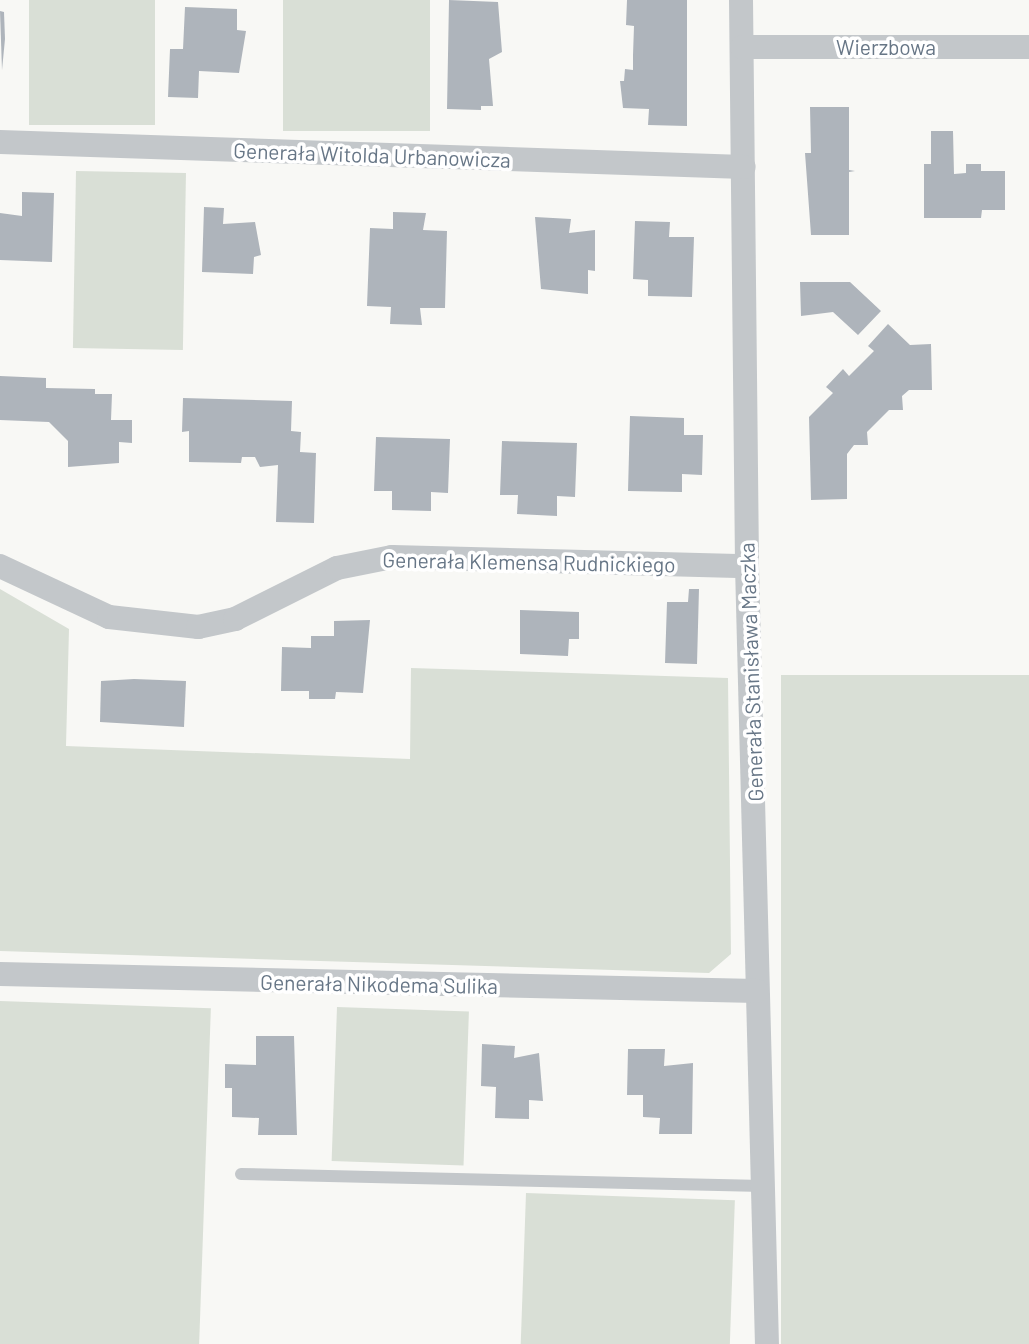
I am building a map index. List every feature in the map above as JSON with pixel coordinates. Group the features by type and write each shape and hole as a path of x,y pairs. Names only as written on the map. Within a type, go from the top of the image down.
{"street":[{"name":"Generała Stanisława Maczka","path":"741,0 747,566 767,1344"},
{"name":"Wierzbowa","path":"742,47 1029,47"},
{"name":"Generała Witolda Urbanowicza","path":"0,142 744,167"},
{"name":"Generała Klemensa Rudnickiego","path":"0,566 109,617 198,626 235,618 337,568 392,557 747,566"},
{"name":"Generała Nikodema Sulika","path":"0,974 757,991"}],"lane":[{"path":"241,1174 763,1186"}],"shaded area":[{"path":"29,0 155,0 155,125 29,125"},
{"path":"283,0 430,0 430,131 283,131"},
{"path":"76,171 186,173 183,350 73,348"},
{"path":"0,589 69,629 66,746 410,759 411,668 728,678 731,954 709,973 0,951"},
{"path":"781,675 1029,675 1029,1344 781,1344"},
{"path":"0,1001 211,1008 199,1344 0,1344"},
{"path":"337,1007 469,1012 464,1166 332,1161"},
{"path":"526,1193 735,1200 730,1344 521,1344"}],"building":[{"path":"449,0 498,2 502,52 489,59 493,106 481,106 481,110 447,109"},
{"path":"627,0 687,0 687,126 648,125 649,109 623,108 620,81 624,81 625,69 633,70 634,26 626,25"},
{"path":"185,7 237,9 237,30 246,31 239,73 199,71 198,98 168,97 170,49 183,49"},
{"path":"0,11 4,12 5,39 2,70"},
{"path":"810,107 849,107 849,170 855,171 849,172 849,235 811,235 805,153 811,153"},
{"path":"931,131 953,131 954,174 966,173 966,164 981,164 981,171 1005,171 1005,210 982,210 981,218 924,218 924,164 931,164"},
{"path":"22,192 54,193 52,262 0,260 0,213 22,216"},
{"path":"204,207 224,208 223,224 255,222 261,255 254,257 253,274 202,272"},
{"path":"393,212 426,213 423,230 447,231 445,308 420,308 422,325 390,324 391,307 367,306 370,228 393,229"},
{"path":"535,217 571,219 569,233 595,230 595,271 588,270 588,294 541,289"},
{"path":"635,221 670,222 669,237 694,237 692,297 648,296 648,280 633,279"},
{"path":"800,282 850,282 881,311 858,335 833,312 801,316"},
{"path":"888,324 910,345 931,344 932,390 909,390 902,396 903,410 889,410 867,432 868,445 854,445 847,454 847,499 811,500 809,417 833,393 826,387 843,369 849,376 874,351 868,346"},
{"path":"0,376 46,378 46,388 95,389 95,394 112,394 111,420 132,420 132,443 119,442 119,463 68,467 68,441 49,422 0,420"},
{"path":"183,398 292,401 291,431 301,432 300,452 316,453 314,523 276,522 278,465 260,467 255,457 242,457 241,463 189,462 189,431 182,432"},
{"path":"630,416 684,418 684,435 703,435 702,475 682,474 682,492 628,491"},
{"path":"376,437 450,439 448,493 431,492 431,511 392,510 392,491 374,491"},
{"path":"502,441 577,443 575,497 557,496 557,516 517,514 518,495 500,495"},
{"path":"689,589 699,589 697,664 665,663 667,602 688,602"},
{"path":"520,610 579,612 579,639 569,639 568,656 520,654"},
{"path":"370,620 363,693 336,692 335,699 309,699 309,691 281,691 282,647 311,648 311,636 334,636 334,621"},
{"path":"101,681 186,681 184,727 100,722"},
{"path":"256,1036 294,1036 297,1135 258,1135 259,1118 232,1117 232,1088 225,1088 225,1064 256,1065"},
{"path":"482,1044 515,1046 514,1058 539,1053 543,1101 529,1100 529,1119 495,1118 496,1087 481,1086"},
{"path":"628,1049 665,1049 664,1066 693,1063 692,1134 659,1134 660,1118 643,1117 643,1095 627,1095"}]}
